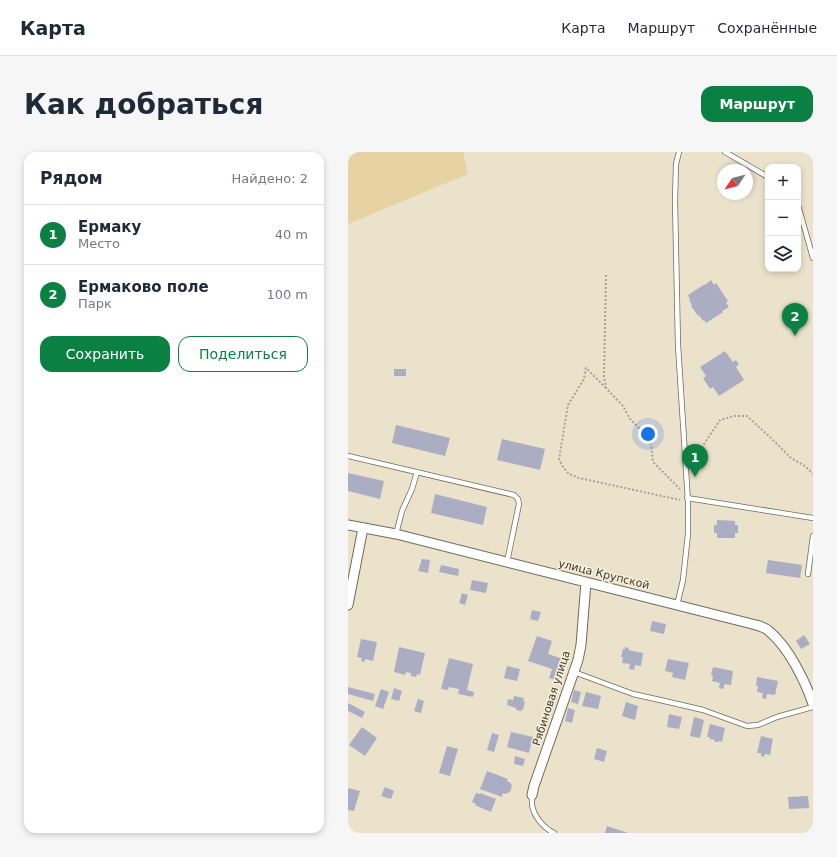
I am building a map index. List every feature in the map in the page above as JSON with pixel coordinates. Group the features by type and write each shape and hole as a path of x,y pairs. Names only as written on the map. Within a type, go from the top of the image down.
{"street":[{"name":"улица Крупской","path":"348,525 396,534 756,624 770,632 787,652 805,683 813,706"},
{"path":"348,605 363,528"},
{"name":"Рябиновая улица","path":"532,795 578,660 581,645 586,582"}],"lane":[{"path":"678,605 683,580 688,534 678,345 675,201 676,164 680,152"},
{"path":"725,152 765,175"},
{"path":"801,216 813,258"},
{"path":"348,456 514,495 518,499 519,504 507,562"},
{"path":"396,534 402,511 412,489 417,472"},
{"path":"687,498 813,518"},
{"path":"808,574 813,536"},
{"path":"574,672 634,694 703,710 748,726 758,725 776,717 813,706"},
{"path":"532,795 532,805 536,814 548,830 554,833"}],"path":[{"path":"606,276 604,376 606,388"},
{"path":"586,368 623,406 630,419 640,429 651,445 653,462 683,492 687,498 579,478 569,474 563,467 559,459 568,405 584,379 586,368"},
{"path":"686,475 720,420 734,416 748,416 791,458 805,466 813,474"}],"shaded area":[{"path":"348,152 463,152 468,174 348,224"}],"building":[{"path":"711,280 714,285 716,283 728,301 726,303 729,307 706,323 699,315 698,316 691,306 692,305 688,295"},
{"path":"725,351 733,362 736,360 739,364 736,367 744,380 719,396 713,387 710,389 703,378 706,376 700,367"},
{"path":"394,369 406,369 406,376 394,376"},
{"path":"396,425 450,438 445,456 392,443"},
{"path":"502,439 545,449 540,470 497,460"},
{"path":"348,473 384,481 380,499 348,491"},
{"path":"435,494 487,507 483,525 431,513"},
{"path":"717,520 735,521 735,525 738,525 738,533 735,533 735,538 717,538 717,533 714,533 714,525 717,525"},
{"path":"422,559 430,560 428,573 418,571"},
{"path":"768,560 802,565 800,578 766,573"},
{"path":"441,565 459,569 458,576 439,572"},
{"path":"472,580 488,583 486,593 470,590"},
{"path":"462,593 468,595 465,605 459,603"},
{"path":"532,610 541,612 538,621 530,619"},
{"path":"652,621 666,624 664,634 650,631"},
{"path":"804,635 810,644 801,649 796,641"},
{"path":"537,636 552,641 548,654 566,660 559,681 549,678 552,669 528,661"},
{"path":"361,639 377,642 373,661 365,659 365,662 361,661 362,658 357,657"},
{"path":"399,647 425,653 420,675 417,674 416,677 411,676 411,673 406,672 405,675 394,672"},
{"path":"625,647 629,648 628,650 643,653 641,666 635,665 634,670 629,669 630,664 622,663 623,657 621,657"},
{"path":"449,658 473,664 467,690 474,692 473,697 458,694 459,689 449,687 448,690 441,689"},
{"path":"668,659 689,663 685,680 672,677 673,673 665,671"},
{"path":"507,666 520,669 517,681 504,678"},
{"path":"713,667 733,671 731,685 725,684 723,689 719,688 720,683 712,681 713,676 711,675"},
{"path":"757,677 778,681 775,695 767,694 766,699 762,698 763,693 757,692"},
{"path":"348,687 375,694 373,701 348,694"},
{"path":"394,688 402,691 399,701 391,699"},
{"path":"381,689 389,692 383,709 375,706"},
{"path":"574,690 581,692 578,704 571,702"},
{"path":"586,692 601,696 598,709 582,706"},
{"path":"514,696 524,698 523,701 525,701 523,710 516,710 516,708 507,705 508,699 513,700"},
{"path":"418,699 424,701 421,713 414,711"},
{"path":"626,702 638,706 635,720 622,716"},
{"path":"348,703 365,712 362,718 348,711"},
{"path":"568,708 575,710 572,723 565,721"},
{"path":"669,714 682,717 679,729 667,727"},
{"path":"694,717 704,720 700,738 690,736"},
{"path":"710,724 725,728 722,742 715,742 715,740 707,737"},
{"path":"362,727 377,738 365,756 349,745"},
{"path":"511,732 533,737 529,753 507,747"},
{"path":"492,733 499,735 494,752 487,750"},
{"path":"761,736 773,739 770,755 765,754 764,757 761,756 761,753 757,753"},
{"path":"447,746 458,749 450,776 439,773"},
{"path":"597,748 607,751 604,762 594,759"},
{"path":"515,756 525,759 523,766 514,764"},
{"path":"487,771 508,779 507,782 510,782 512,786 510,792 505,794 503,793 502,797 480,789"},
{"path":"385,787 394,791 391,799 381,796"},
{"path":"348,788 360,791 354,811 348,810"},
{"path":"476,793 496,799 491,812 475,805 476,804 472,802"},
{"path":"808,796 809,808 789,809 788,797"},
{"path":"607,826 628,833 605,833"}],"place":[{"name":"Ермаково поле","path":"795,336"},
{"name":"Ермаку","path":"695,477"}]}
